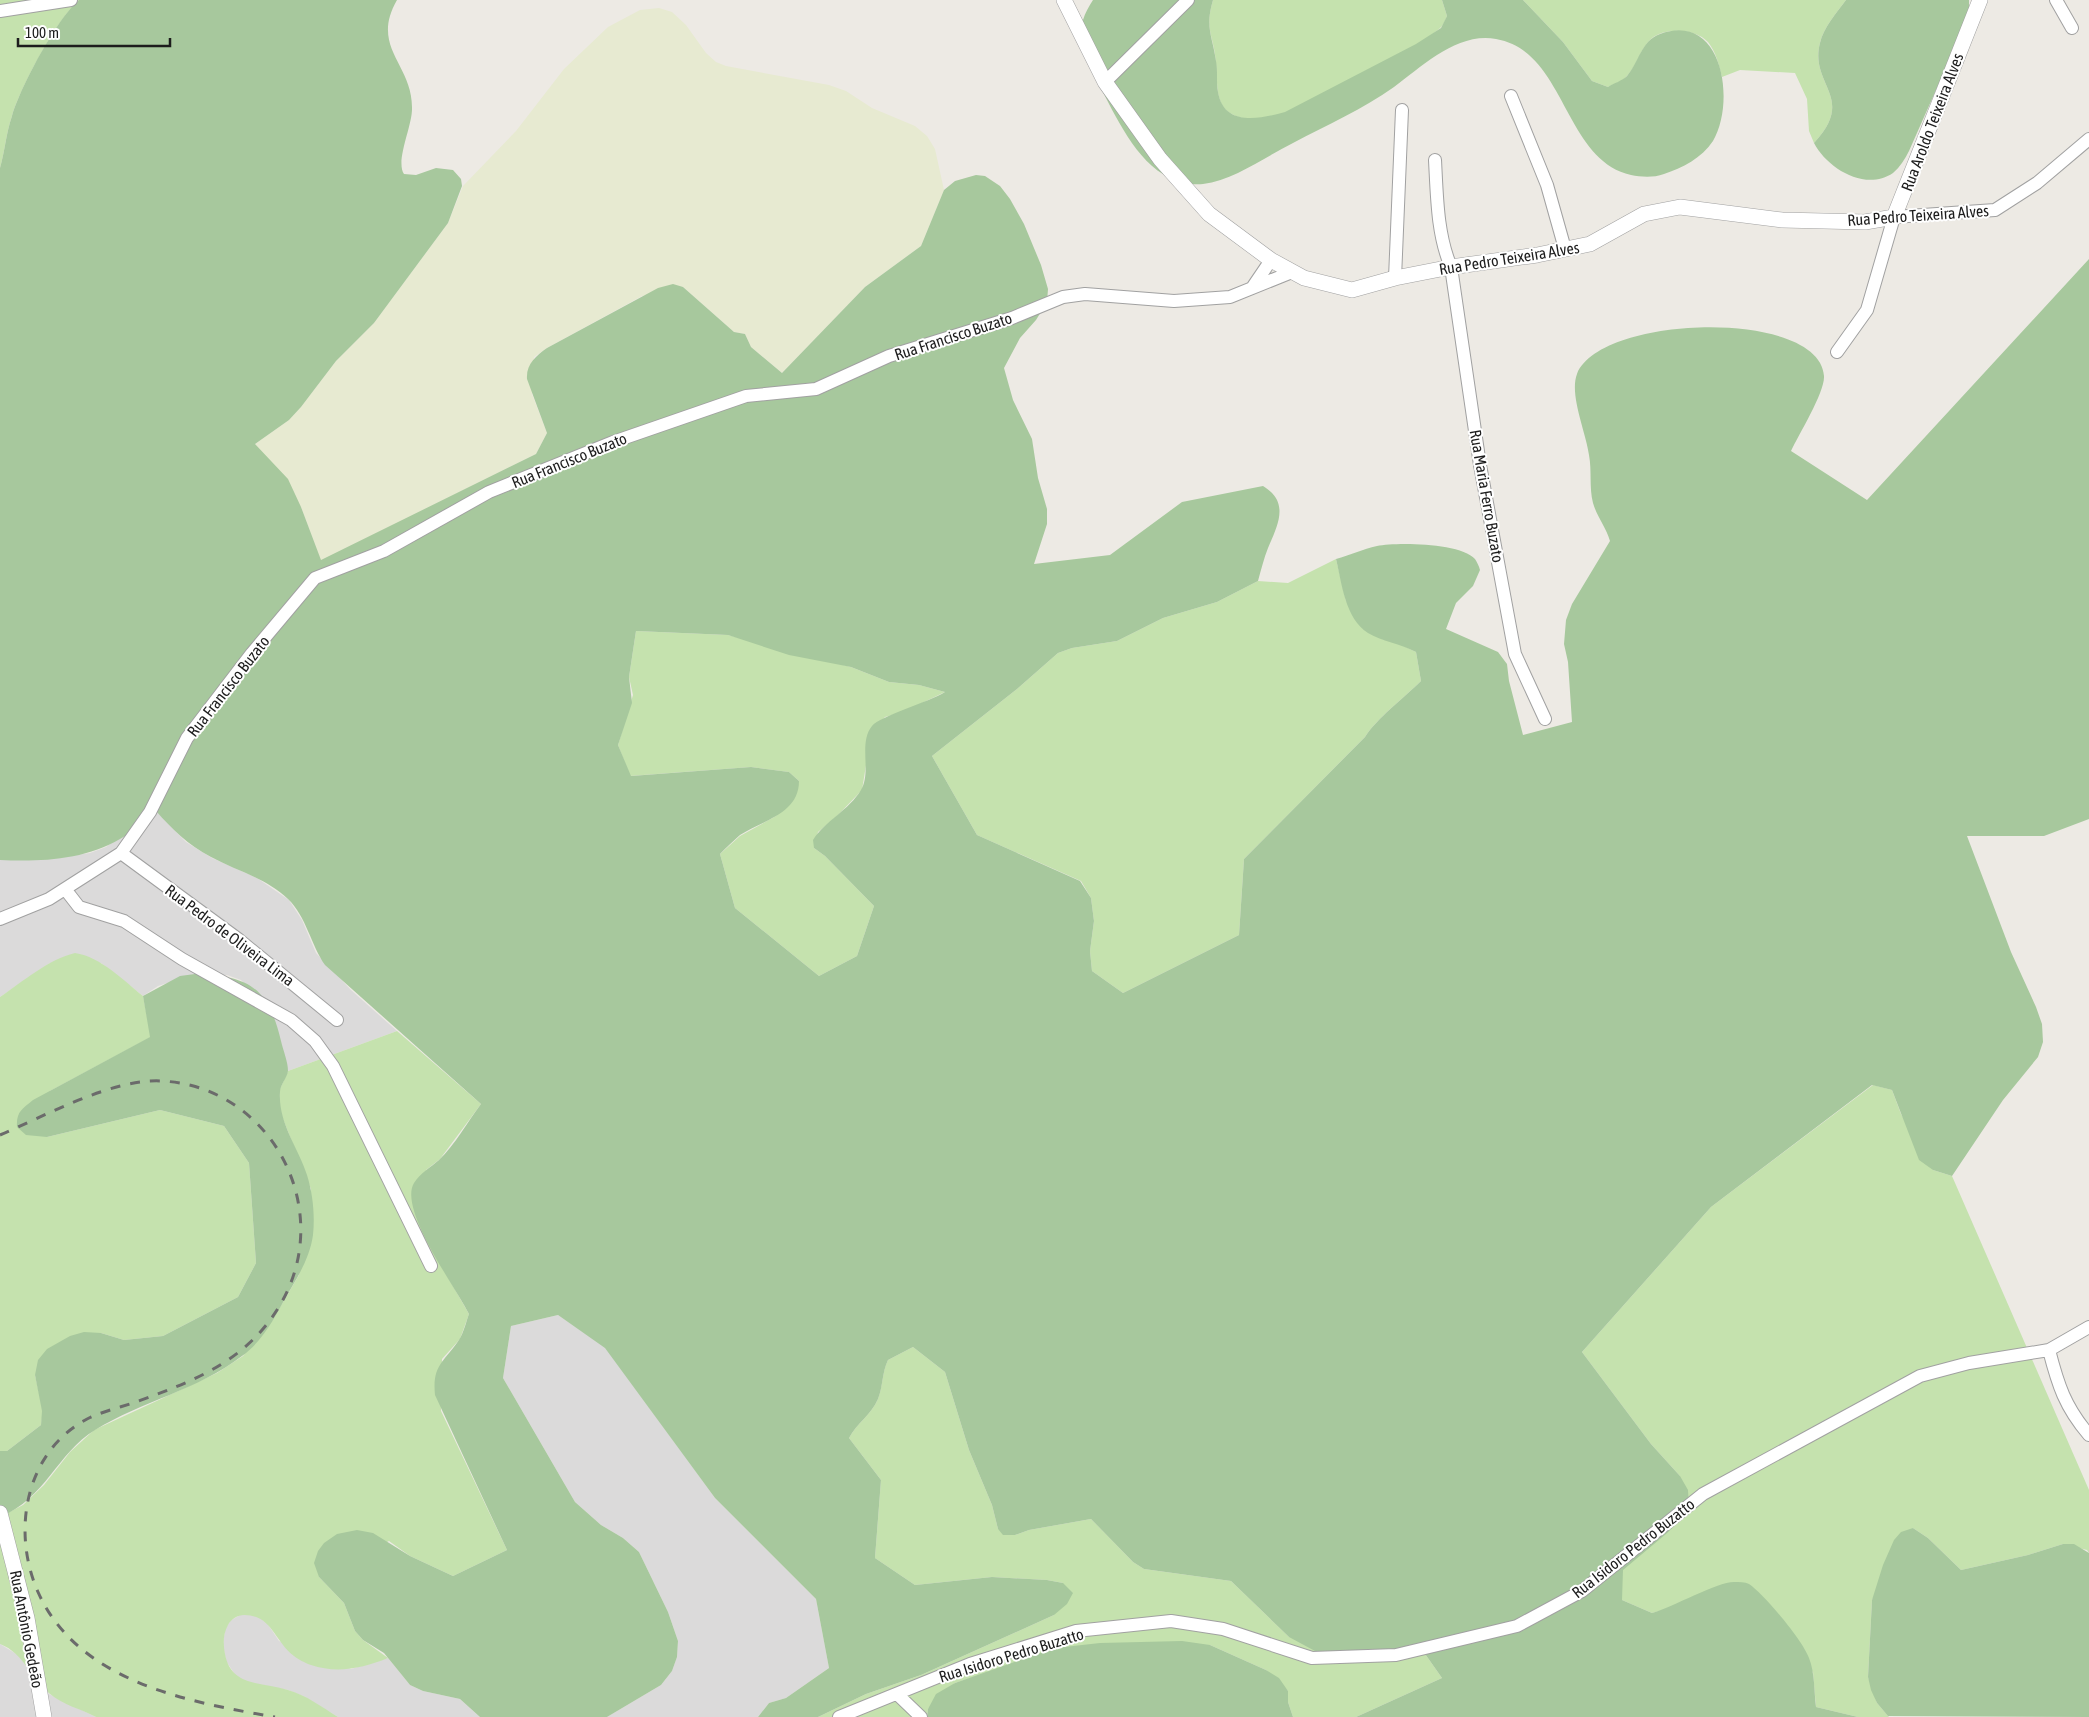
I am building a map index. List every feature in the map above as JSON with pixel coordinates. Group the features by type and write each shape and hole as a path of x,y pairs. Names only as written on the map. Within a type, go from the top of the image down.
{"street":[{"path":"0,11 71,0"},
{"name":"Rua Pedro Teixeira Alves","path":"1064,0 1105,82 1160,159 1209,214 1271,260 1292,272 1304,278 1352,290 1395,278 1451,267 1590,244 1644,214 1680,207 1782,220 1865,222 1894,217 1995,210 2037,183 2089,138"},
{"path":"1105,82 1188,0"},
{"name":"Rua Aroldo Teixeira Alves","path":"1837,352 1867,310 1894,217 1980,0"},
{"path":"2056,0 2072,28"},
{"path":"1511,96 1547,185 1565,249"},
{"path":"1395,278 1402,110"},
{"name":"Rua Maria Ferro Buzato","path":"1435,160 1438,214 1445,253 1451,267 1480,465 1515,654 1545,719"},
{"path":"1252,288 1271,260"},
{"name":"Rua Francisco Buzato","path":"0,919 49,899 121,853 150,812 187,738 252,653 315,578 384,551 489,492 613,442 746,396 816,389 889,356 1012,318 1064,297 1085,294 1174,301 1230,297 1292,272"},
{"name":"Rua Pedro de Oliveira Lima","path":"121,853 238,939 337,1020"},
{"path":"65,889 79,907 124,922 182,959 291,1020 315,1041 333,1066 431,1266"},
{"name":"Rua Isidoro Pedro Buzatto","path":"839,1717 970,1664 1076,1631 1171,1621 1223,1628 1312,1658 1396,1655 1518,1626 1582,1591 1703,1494 1920,1376 1969,1363 2049,1350 2089,1327"},
{"path":"2049,1350 2059,1388 2070,1412 2089,1435"},
{"name":"Rua Antônio Gedeão","path":"0,1513 27,1618 44,1717"},
{"path":"897,1694 921,1717"}],"shaded area":[{"path":"155,810 186,842 212,858 257,878 289,900 302,920 316,953 351,990 397,1031 288,1071 272,1014 241,980 227,975 195,974 158,986 143,996 101,963 50,963 0,997 0,860 56,858 90,853 106,847"},
{"path":"558,1315 605,1347 715,1498 816,1599 829,1668 786,1698 769,1703 758,1717 607,1717 661,1685 672,1671 677,1657 678,1641 668,1612 639,1552 623,1538 601,1525 575,1502 503,1378 511,1326"},
{"path":"240,1615 256,1615 267,1623 279,1641 351,1669 388,1658 410,1685 423,1691 460,1699 480,1717 338,1717 303,1696 288,1690 248,1683 236,1676 226,1661 223,1644 225,1630 230,1621"},
{"path":"0,1644 18,1655 49,1694 96,1717 0,1717"}],"green space":[{"path":"0,0 79,0 60,22 40,55 23,89 10,122 0,168"},
{"path":"79,0 397,0 390,16 388,30 394,55 406,79 412,107 412,115 403,152 402,168 404,174 416,175 436,168 453,170 461,179 462,186 448,223 374,323 336,361 289,420 255,444 288,479 321,560 536,454 547,433 527,379 527,374 532,361 547,348 658,288 673,284 683,287 734,332 745,334 751,347 782,373 865,287 921,246 944,190 955,181 976,175 985,176 1000,186 1010,199 1024,224 1041,265 1048,289 1047,302 1036,320 1020,338 1004,368 1013,400 1032,439 1038,478 1047,509 1047,524 1034,564 1110,555 1182,502 1263,486 1277,499 1279,507 1278,522 1258,581 1217,602 1163,618 1117,641 1072,648 1058,653 1017,689 932,756 977,835 1080,881 1091,898 1094,921 1090,951 1092,971 1123,993 1239,935 1244,859 1365,737 1384,715 1421,681 1416,652 1368,633 1354,619 1346,600 1336,559 1377,546 1399,544 1443,547 1468,554 1475,559 1480,570 1473,586 1456,603 1446,629 1498,652 1507,664 1509,681 1523,735 1572,722 1568,662 1564,644 1566,620 1572,604 1610,541 1593,503 1589,455 1575,392 1577,374 1594,354 1625,340 1665,331 1708,327 1750,330 1787,339 1813,354 1824,376 1816,402 1791,451 1867,500 2089,259 2089,819 2044,836 1967,836 2011,952 2042,1024 2043,1042 2038,1057 2003,1100 1952,1176 1933,1170 1919,1160 1892,1090 1872,1085 1711,1207 1582,1352 1651,1444 1680,1476 1688,1490 1689,1507 1684,1517 1623,1570 1622,1600 1652,1613 1726,1583 1740,1582 1749,1584 1764,1597 1782,1618 1805,1650 1812,1670 1816,1707 1858,1717 1356,1717 1442,1678 1423,1651 1340,1655 1315,1651 1289,1637 1231,1581 1144,1569 1133,1562 1091,1519 1029,1530 1015,1535 1003,1535 998,1529 992,1505 969,1450 945,1372 913,1347 888,1360 878,1399 872,1410 849,1438 881,1480 875,1558 915,1585 992,1577 1047,1580 1063,1583 1073,1593 1067,1604 1054,1615 921,1675 866,1694 818,1717 758,1717 769,1703 786,1698 829,1668 816,1599 715,1498 605,1348 558,1315 511,1326 503,1378 575,1502 601,1525 623,1538 639,1552 668,1612 678,1641 677,1657 672,1671 661,1685 607,1717 480,1717 460,1699 423,1691 410,1685 384,1653 363,1640 355,1631 344,1603 319,1577 314,1563 318,1551 324,1543 337,1534 357,1530 373,1533 410,1556 453,1576 507,1550 435,1395 437,1370 461,1337 469,1314 421,1229 414,1211 411,1195 416,1179 445,1154 481,1104 325,965 304,922 288,899 261,880 221,862 195,847 174,830 156,811 120,839 92,851 46,860 0,860 0,168 16,104 40,54 70,9","holes":["636,631 728,635 789,655 851,667 889,682 919,685 945,692 885,718 872,726 866,741 865,775 861,790 850,804 824,827 813,840 814,848 825,856 874,906 857,956 819,976 735,908 720,854 740,835 786,809 793,801 799,781 789,772 751,767 631,776 618,745 632,703 629,677"]},
{"path":"1093,0 1213,0 1209,24 1217,65 1218,92 1227,111 1235,116 1244,118 1265,117 1285,112 1416,44 1441,28 1447,16 1442,0 1523,0 1563,42 1592,81 1608,87 1627,76 1644,47 1654,37 1681,30 1698,36 1711,47 1719,64 1723,84 1723,105 1720,124 1713,141 1708,147 1685,165 1671,172 1656,176 1643,177 1631,175 1609,165 1591,149 1552,83 1537,63 1519,48 1496,39 1482,38 1468,41 1441,52 1394,87 1370,102 1238,173 1215,182 1203,184 1186,183 1170,178 1147,161 1119,123 1098,83 1087,52 1082,26 1085,15"},
{"path":"1213,0 1442,0 1447,16 1440,28 1423,41 1318,98 1277,116 1250,119 1237,117 1230,113 1225,109 1219,97 1215,54 1209,26"},
{"path":"1523,0 1846,0 1827,26 1820,43 1818,57 1820,70 1832,102 1832,114 1826,127 1814,143 1809,131 1807,99 1795,73 1740,70 1722,77 1715,54 1708,42 1695,34 1680,31 1664,32 1651,39 1629,74 1621,81 1608,87 1592,81 1563,42"},
{"path":"1846,0 1969,0 1969,9 1959,38 1909,151 1896,171 1882,178 1871,180 1859,178 1837,168 1828,161 1814,143 1826,127 1832,114 1832,102 1820,70 1818,57 1820,43 1827,26"},
{"path":"659,8 672,12 686,25 706,53 716,62 726,66 829,85 846,91 872,108 915,126 927,136 935,149 944,190 921,246 865,287 782,373 751,347 745,334 734,332 683,287 642,296 534,357 532,394 547,433 536,454 321,561 301,507 255,444 289,420 336,361 374,323 448,223 463,186 516,131 564,69 608,27 640,10"},
{"path":"1336,559 1346,601 1382,639 1400,644 1416,652 1421,681 1384,715 1365,737 1244,859 1239,935 1123,993 1092,971 1090,951 1094,921 1091,898 1081,881 977,835 932,756 1017,689 1058,653 1072,648 1117,641 1163,618 1217,602 1258,581 1288,583"},
{"path":"636,631 728,635 851,667 889,682 919,685 945,692 903,712 885,717 866,741 867,759 862,790 837,816 818,832 814,848 825,856 874,906 857,956 819,976 735,908 720,854 740,836 776,816 799,781 789,772 751,767 630,776 618,745 633,695 629,677"},
{"path":"75,953 85,955 103,964 143,996 151,1037 50,1091 47,1137 160,1110 224,1126 249,1163 256,1263 238,1297 163,1336 124,1340 101,1333 35,1375 43,1411 41,1425 7,1451 0,1451 0,997 45,966"},
{"path":"195,974 229,978 253,988 262,996 276,1022 288,1067 280,1089 282,1114 307,1175 312,1197 314,1228 309,1251 299,1274 273,1320 249,1350 225,1368 207,1378 132,1411 95,1430 71,1451 29,1499 16,1509 0,1517 0,1451 7,1451 41,1425 42,1411 35,1375 38,1360 47,1349 70,1336 84,1332 101,1333 124,1340 163,1336 238,1297 256,1263 249,1163 224,1126 160,1110 47,1137 26,1135 17,1127 19,1114 33,1100 150,1037 143,996 180,976"},
{"path":"397,1031 481,1104 440,1159 426,1170 442,1267 469,1314 460,1339 442,1359 441,1411 507,1550 453,1576 410,1556 389,1541 319,1577 344,1603 355,1631 363,1640 388,1658 369,1665 350,1669 330,1669 311,1665 287,1650 261,1619 244,1615 231,1621 225,1632 224,1647 228,1665 234,1672 241,1678 249,1681 301,1695 338,1717 96,1717 66,1704 43,1688 21,1660 8,1648 0,1644 0,1517 23,1505 44,1485 70,1452 94,1430 217,1373 243,1356 272,1321 299,1275 311,1189 279,1109 280,1089 288,1071"},
{"path":"1873,1085 1892,1090 1901,1114 1933,1170 1952,1176 2089,1490 2089,1553 2087,1550 2063,1544 2028,1555 1961,1570 1928,1538 1913,1528 1872,1600 1868,1677 1877,1703 1889,1717 1858,1717 1816,1707 1813,1672 1707,1591 1671,1608 1652,1613 1622,1600 1622,1570 1630,1562 1680,1476 1651,1444 1582,1352 1711,1207"},
{"path":"913,1347 945,1372 969,1450 992,1505 998,1529 1015,1535 1029,1530 1091,1519 1133,1562 1144,1569 1231,1581 1289,1637 1423,1651 1442,1678 1356,1717 1293,1717 1288,1702 1288,1691 1266,1670 1210,1645 986,1673 955,1683 928,1709 927,1717 818,1717 866,1694 921,1675 1054,1615 1063,1583 1047,1580 992,1577 915,1585 875,1558 881,1480 849,1438 872,1410 878,1399 888,1360"},
{"path":"1913,1528 1928,1538 1961,1570 2028,1555 2063,1544 2074,1544 2089,1553 2089,1717 1888,1716 1877,1703 1868,1677 1872,1600 1883,1565 1894,1540 1901,1532"},
{"path":"1182,1641 1210,1645 1266,1670 1279,1678 1288,1691 1288,1702 1293,1717 927,1717 928,1709 936,1694 955,1683 1043,1652 1064,1647 1100,1643"}],"railway":[{"path":"0,1135 101,1092 143,1082 162,1081 201,1088 235,1105 263,1130 284,1160 297,1194 301,1231 296,1269 280,1305 267,1324 252,1341 217,1367 178,1386 91,1417 69,1431 51,1449 38,1470 30,1494 26,1518 26,1543 30,1568 38,1592 56,1623 80,1647 108,1667 139,1683 172,1695 275,1717"}]}
